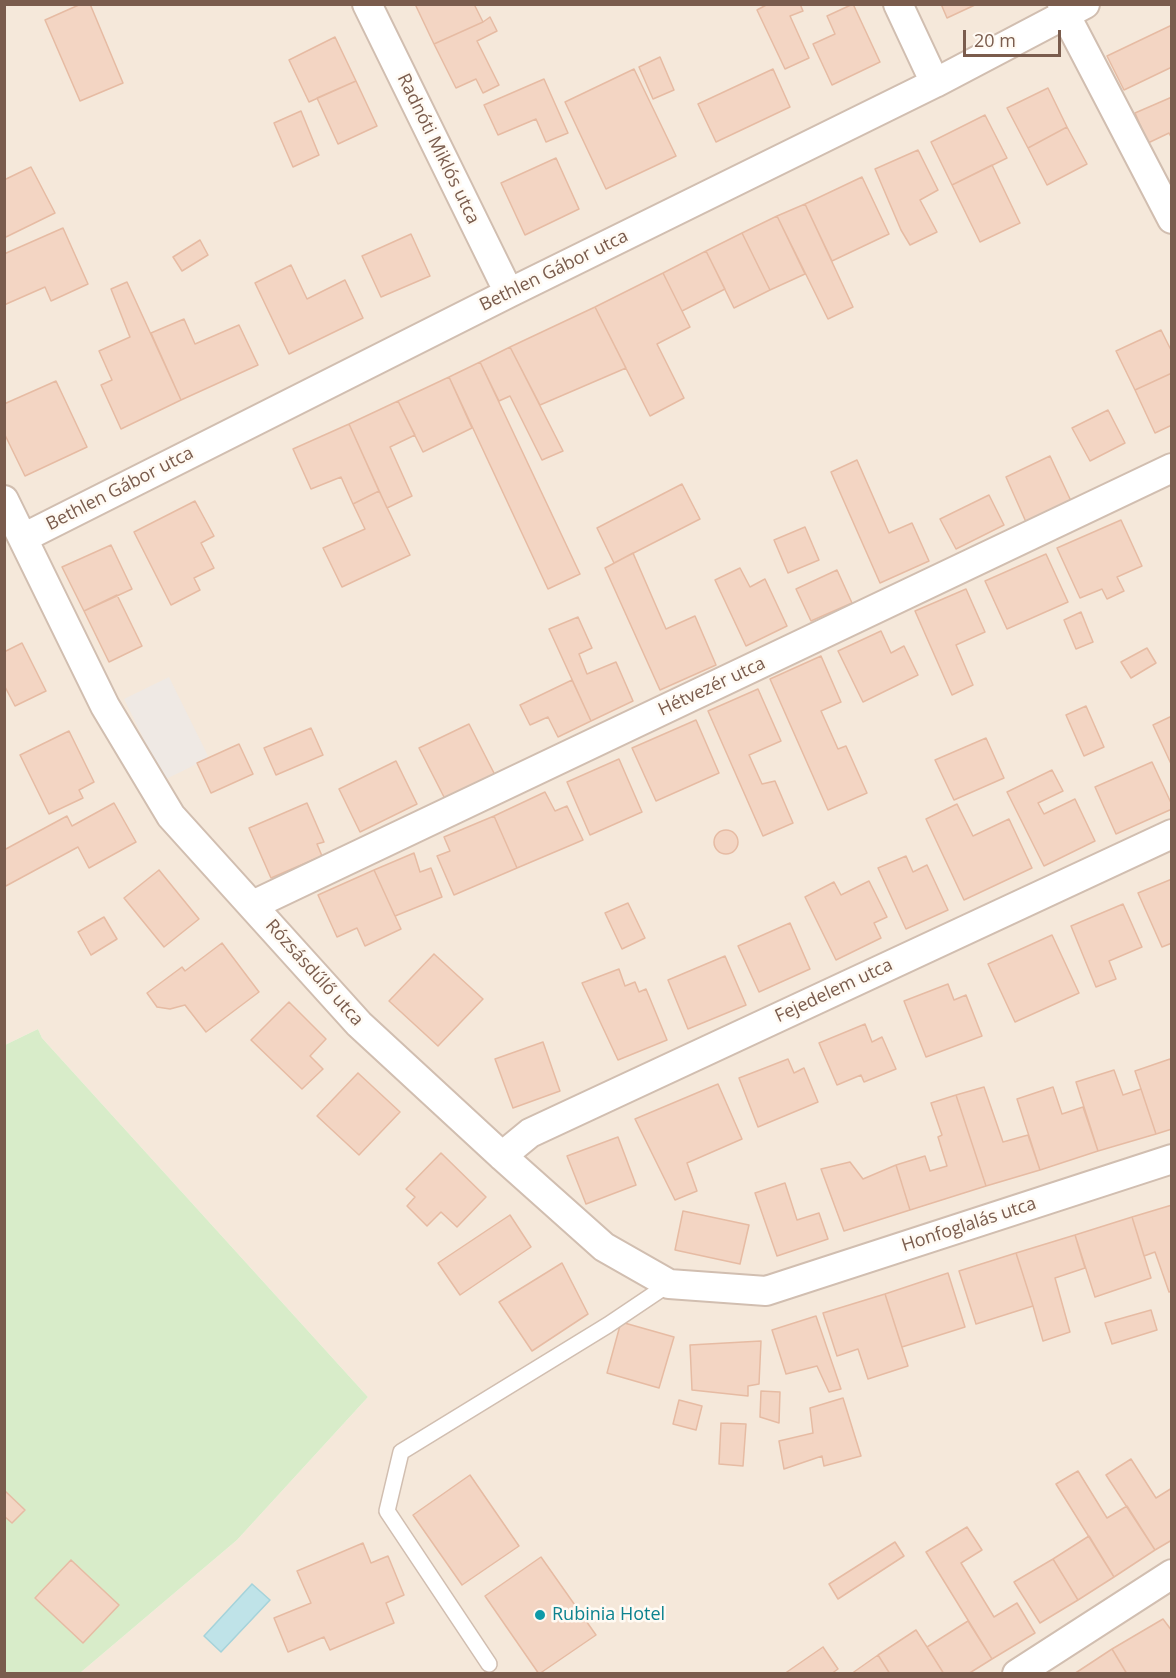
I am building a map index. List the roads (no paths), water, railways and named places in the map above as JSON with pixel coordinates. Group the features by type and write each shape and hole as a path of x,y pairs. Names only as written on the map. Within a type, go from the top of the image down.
{"street":[{"name":"Radnóti Miklós utca","path":"367,4 509,293"},
{"path":"898,4 935,83"},
{"name":"Bethlen Gábor utca","path":"23,538 509,293 935,83 1070,8"},
{"path":"1070,8 1172,219"},
{"name":"Hétvezér utca","path":"253,905 1172,468"},
{"name":"Rózsásdűlő utca","path":"4,500 105,706 171,816 359,1024 604,1247 669,1284 766,1291"},
{"name":"Fejedelem utca","path":"502,1156 530,1133 1172,834"},
{"name":"Honfoglalás utca","path":"766,1291 1172,1159"},
{"path":"1017,1674 1172,1574"}],"lane":[{"path":"489,1665 387,1511 402,1452 608,1325 669,1284"}],"water":[{"path":"252,1584 270,1600 221,1652 204,1636"}],"place":[{"name":"Rubinia Hotel","path":"540,1615"}]}
